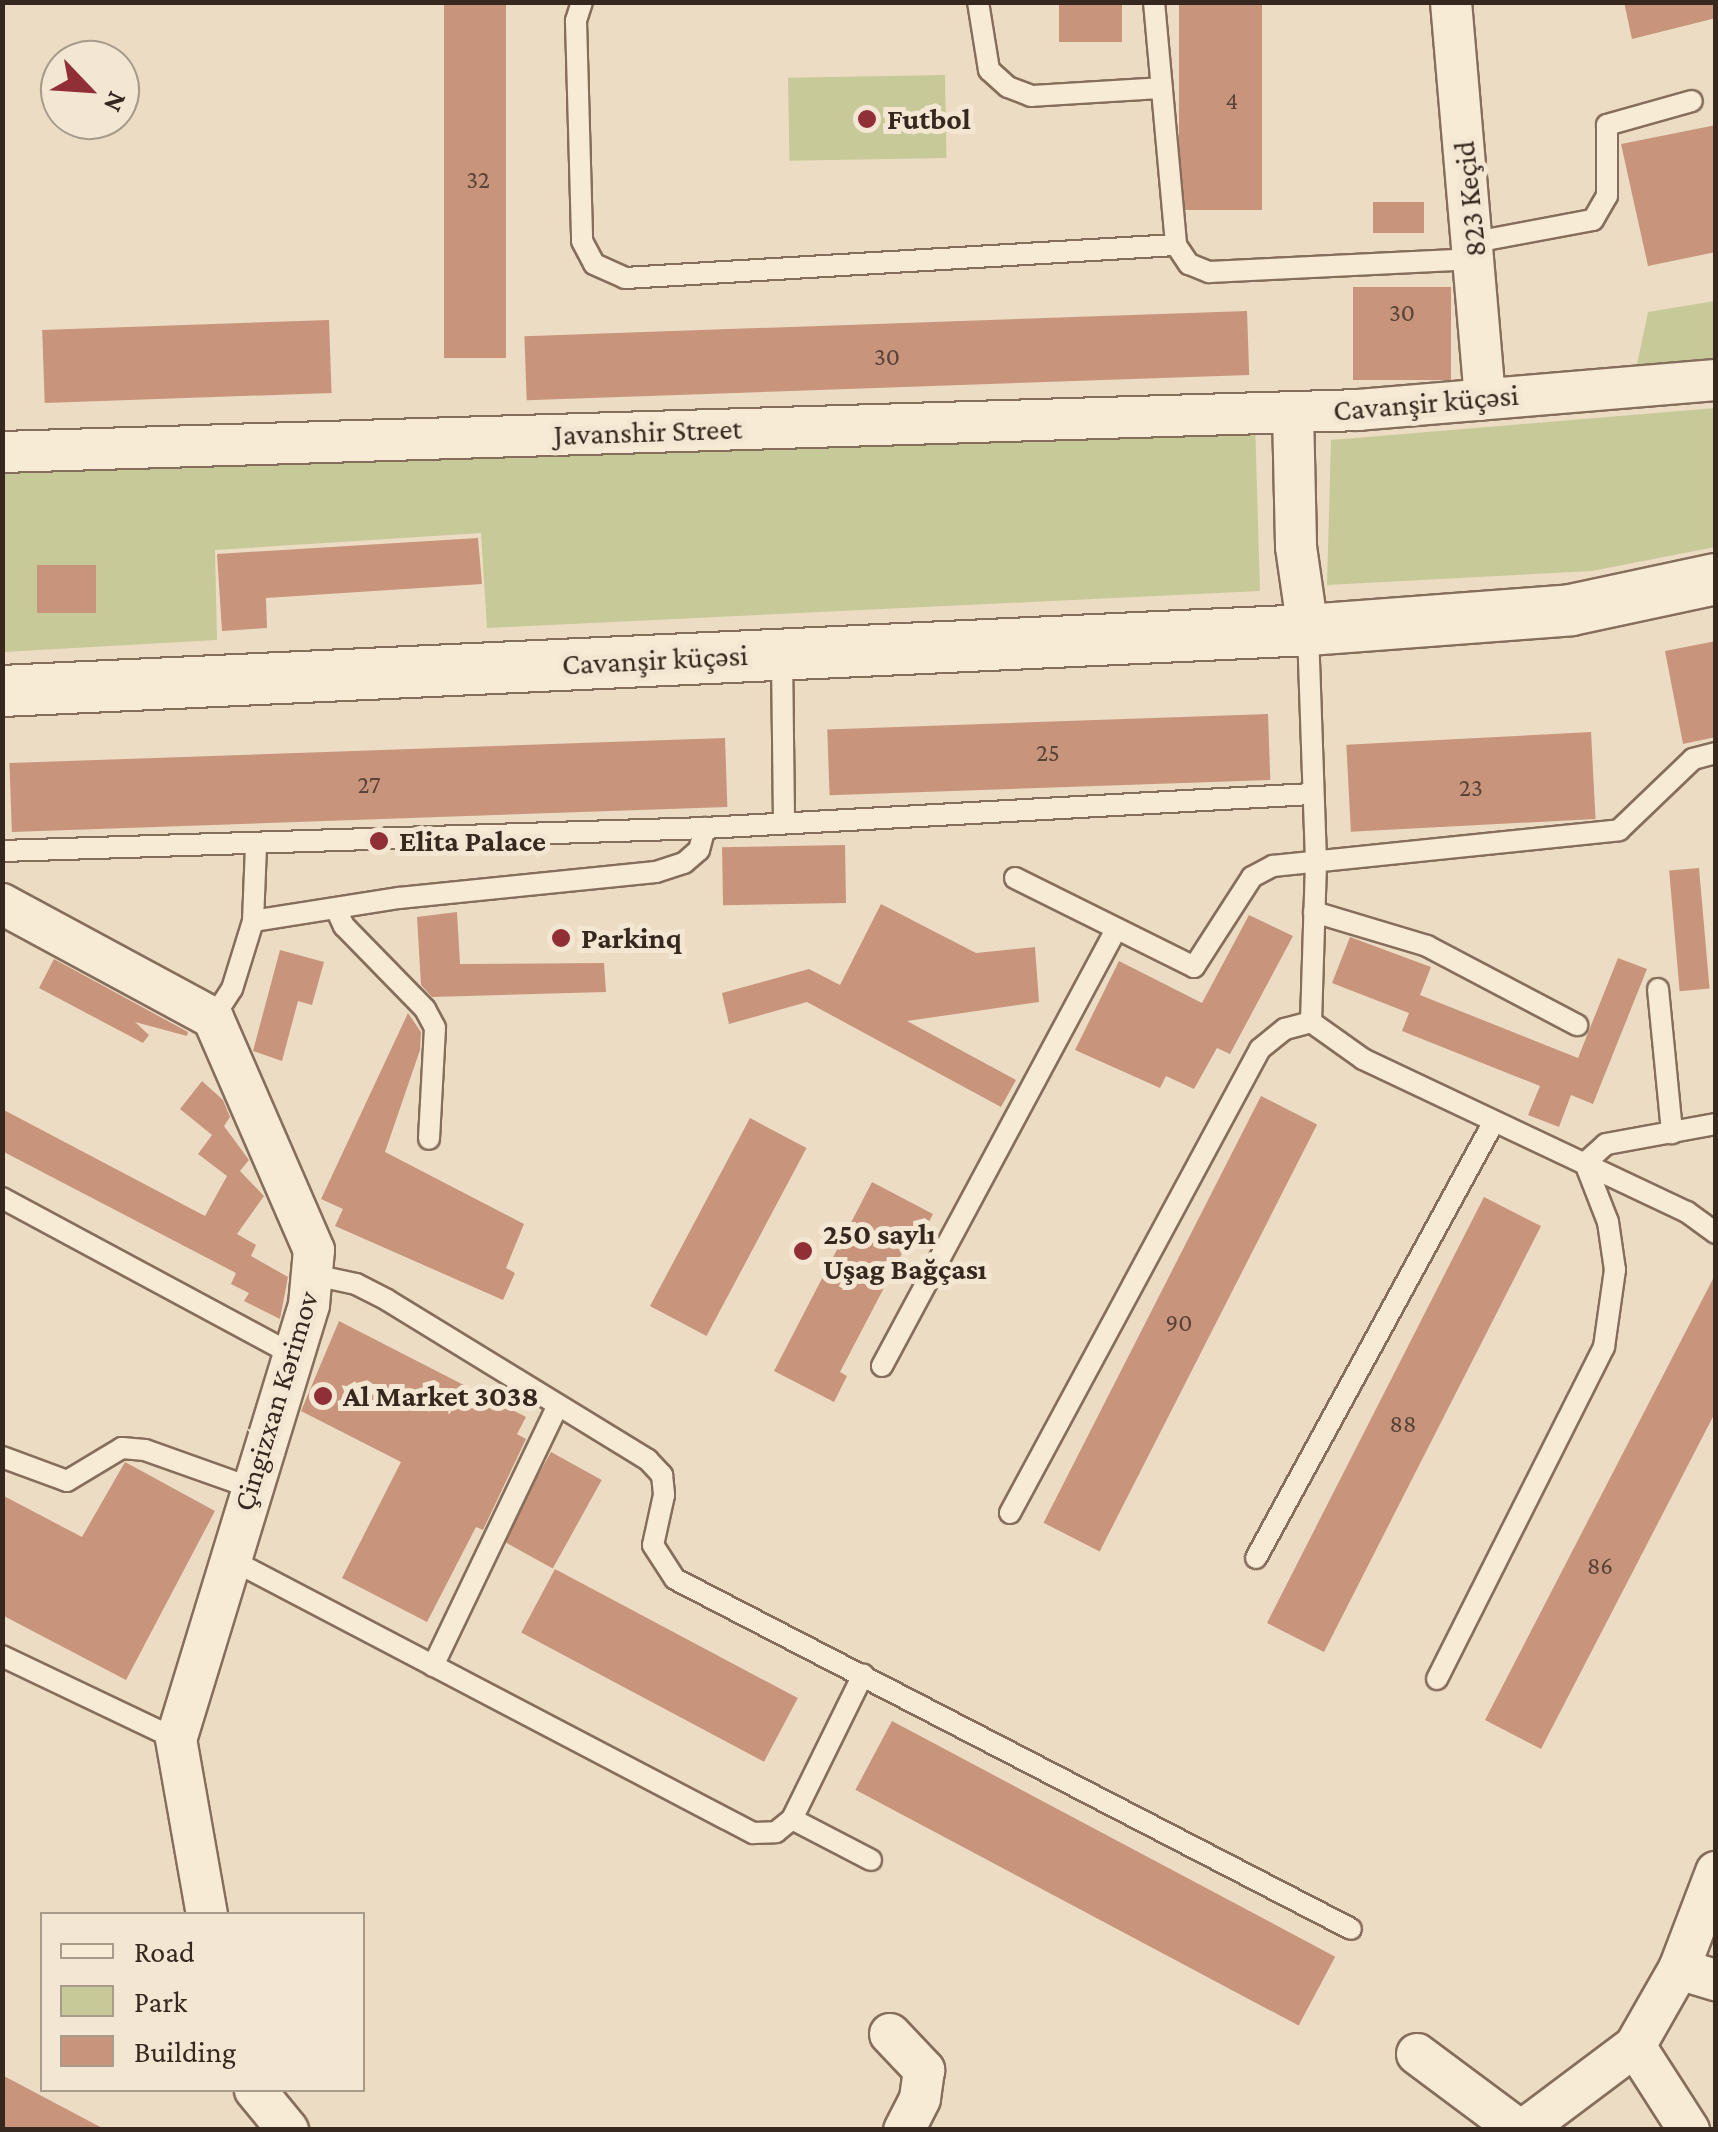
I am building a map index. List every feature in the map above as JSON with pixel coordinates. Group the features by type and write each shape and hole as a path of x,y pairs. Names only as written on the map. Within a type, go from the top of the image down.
{"street":[{"name":"823 Keçid","path":"1451,2 1476,250 1485,396"},
{"name":"Cavanşir küçəsi","path":"1308,630 1296,547 1293,412 1716,380"},
{"name":"Javanshir Street","path":"2,452 1293,412"},
{"name":"Cavanşir küçəsi","path":"2,692 1308,630 1572,610 1716,579"},
{"path":"2,904 214,1018"},
{"name":"Çingizxan Kərimov","path":"207,1912 176,1740 249,1488 294,1355 314,1275 314,1250 214,1018"},
{"path":"1417,2054 1521,2130 1635,2046 1697,1974 1716,1872"},
{"path":"890,2034 924,2070 920,2099 904,2130"},
{"path":"1635,2046 1690,2130"},
{"path":"257,2092 288,2130"}],"lane":[{"path":"582,2 576,21 582,241 594,264 624,278 1176,245"},
{"path":"978,2 988,70 1008,88 1032,96 1162,88"},
{"path":"1154,2 1176,245 1189,264 1209,272 1476,250 1593,220 1606,196 1606,125 1692,101"},
{"path":"1308,630 1316,861 1311,1022 1330,1040 1493,1124 1585,1162 1716,1233"},
{"path":"782,654 784,822"},
{"path":"1015,878 1115,932 1194,967 1252,877 1273,866 1619,830 1693,758 1716,753"},
{"path":"2,850 705,828 1311,794"},
{"path":"253,921 656,872 684,863 699,850 705,828"},
{"path":"214,1018 232,989 253,921 256,845"},
{"path":"336,909 344,926 425,1009 435,1028 429,1139"},
{"path":"1314,912 1427,946 1577,1025"},
{"path":"882,1366 1115,932"},
{"path":"1658,990 1672,1133"},
{"path":"1010,1513 1260,1049 1286,1029 1311,1022"},
{"path":"1256,1558 1493,1124"},
{"path":"1585,1162 1606,1144 1716,1124"},
{"path":"1437,1679 1604,1347 1615,1270 1608,1222 1589,1187 1585,1162"},
{"path":"2,1198 294,1355"},
{"path":"314,1275 356,1284 387,1300 662,1474 664,1494 653,1544 675,1579 1351,1929"},
{"path":"434,1666 557,1407"},
{"path":"2,1457 66,1481 122,1448 145,1450 249,1488"},
{"path":"228,1558 753,1833 776,1832 792,1818 863,1676"},
{"path":"2,1656 176,1740"},
{"path":"792,1818 871,1860"}],"green space":[{"name":"Futbol","path":"945,75 946,158 789,161 788,78"},
{"path":"1715,301 1715,361 1635,374 1648,312"},
{"path":"1715,408 1715,547 1592,571 1327,585 1331,440"},
{"path":"1255,421 1260,591 487,628 481,533 215,550 217,640 3,652 3,472"}],"building":[{"path":"444,2 506,2 506,358 444,358"},
{"path":"1059,2 1122,2 1122,42 1059,42"},
{"path":"1179,2 1262,2 1262,210 1179,210"},
{"path":"1624,2 1716,2 1716,18 1632,39"},
{"path":"1716,125 1716,252 1648,266 1621,144"},
{"path":"1373,202 1424,202 1424,233 1373,233"},
{"path":"1353,287 1451,287 1451,380 1353,380"},
{"path":"1247,311 1249,375 527,400 524,336"},
{"path":"329,320 332,393 45,403 42,330"},
{"path":"478,538 482,584 266,598 267,628 222,631 217,554"},
{"path":"37,565 96,565 96,613 37,613"},
{"path":"1716,641 1716,737 1683,744 1665,651"},
{"path":"1268,714 1270,780 830,795 827,729"},
{"path":"1591,732 1596,819 1351,832 1346,745"},
{"path":"725,738 727,807 12,832 9,763"},
{"path":"845,845 846,903 723,905 722,847"},
{"path":"1699,868 1710,989 1680,991 1669,871"},
{"path":"881,904 976,953 1035,947 1039,1002 907,1021 1016,1080 1001,1107 807,1002 729,1024 722,993 809,969 840,985"},
{"path":"457,912 460,964 604,963 606,992 432,997 421,985 417,917"},
{"path":"1249,915 1293,936 1230,1054 1217,1048 1194,1089 1166,1076 1160,1088 1075,1050 1119,961 1202,1003"},
{"path":"1350,937 1431,967 1420,995 1578,1058 1618,958 1647,969 1593,1104 1571,1095 1559,1127 1528,1115 1540,1086 1402,1031 1409,1013 1332,983"},
{"path":"280,950 324,962 312,1005 298,1001 282,1061 253,1051"},
{"path":"54,959 188,1032 187,1036 135,1022 149,1035 143,1043 39,988"},
{"path":"408,1013 421,1032 420,1050 385,1152 524,1224 506,1268 515,1273 503,1300 335,1226 343,1209 321,1199"},
{"path":"202,1081 223,1100 230,1117 224,1126 249,1160 240,1171 264,1196 237,1234 256,1245 251,1256 288,1277 280,1319 244,1301 249,1293 231,1284 236,1273 2,1151 2,1109 205,1216 227,1176 198,1154 212,1135 180,1109"},
{"path":"1261,1096 1317,1125 1100,1551 1044,1523"},
{"path":"750,1118 807,1148 707,1336 650,1306"},
{"path":"872,1182 933,1214 919,1242 910,1238 840,1372 847,1376 834,1402 774,1371"},
{"path":"1484,1197 1541,1226 1324,1652 1267,1623"},
{"path":"1716,1273 1716,1411 1541,1749 1485,1720"},
{"path":"339,1321 526,1417 517,1434 526,1439 483,1530 476,1527 427,1622 342,1578 401,1462 301,1411"},
{"path":"551,1452 602,1480 553,1568 502,1540"},
{"path":"125,1462 215,1511 126,1680 2,1615 2,1495 82,1537"},
{"path":"555,1569 798,1698 764,1762 521,1633"},
{"path":"892,1721 1335,1957 1299,2026 855,1790"},
{"path":"2,2075 106,2130 2,2130"}],"place":[{"name":"Futbol","path":"867,119"},
{"name":"Elita Palace","path":"379,841"},
{"name":"Parkinq","path":"561,938"},
{"name":"250 saylı Uşag Bağçası","path":"803,1251"},
{"name":"Al Market 3038","path":"323,1396"}]}
